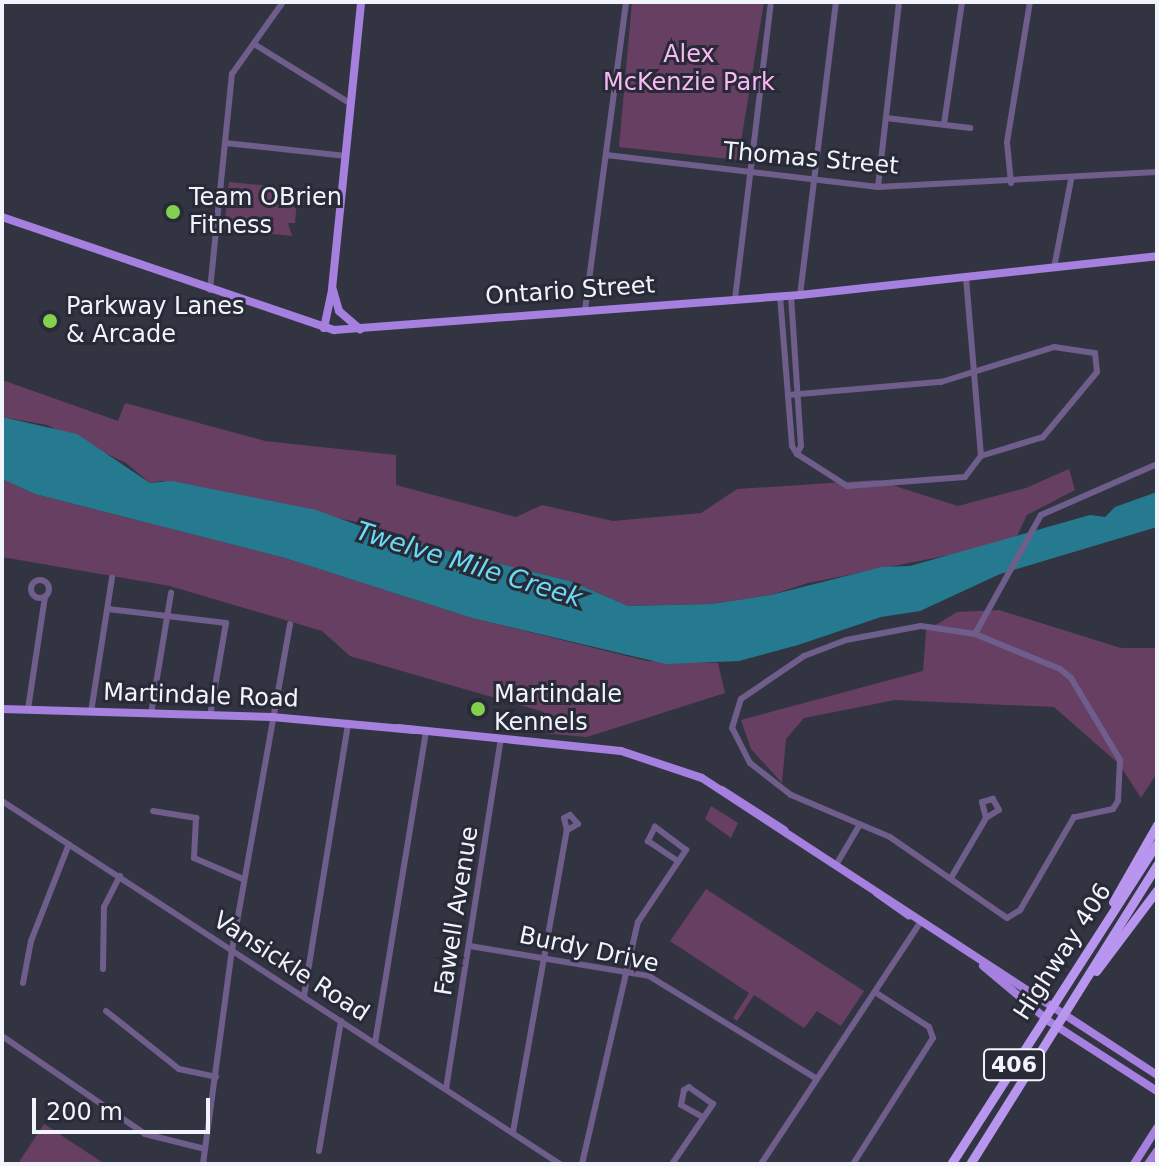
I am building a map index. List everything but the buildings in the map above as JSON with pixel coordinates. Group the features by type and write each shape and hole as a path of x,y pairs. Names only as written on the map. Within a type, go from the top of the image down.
{"highway":[{"path":"1076,967 1157,825"},
{"name":"Highway 406","path":"951,1164 1157,843"},
{"name":"Highway 406","path":"970,1164 1157,865"},
{"path":"1069,1006 1157,890"}],"main road":[{"path":"324,328 332,289 361,2"},
{"name":"Ontario Street","path":"2,217 324,328 361,330 585,310 796,296 1157,256"},
{"path":"332,289 339,311 361,330"},
{"name":"Martindale Road","path":"2,709 272,717 348,723 632,753 672,765 722,790 983,966 1031,992 1157,1075"},
{"name":"Martindale Road","path":"983,966 1026,1003 1157,1091"},
{"path":"1134,1164 1157,1128"},
{"path":"1148,1164 1157,1151"}],"street":[{"path":"210,290 232,74 283,2"},
{"path":"585,310 626,2"},
{"path":"735,299 771,2"},
{"path":"797,454 796,296 836,2"},
{"path":"878,187 899,2"},
{"path":"944,124 962,2"},
{"path":"1011,183 1007,142 1030,2"},
{"path":"254,44 351,104"},
{"path":"886,118 970,128"},
{"path":"225,143 346,156"},
{"name":"Thomas Street","path":"606,155 878,187 1071,180 1157,172"},
{"path":"1054,268 1071,180"},
{"path":"966,279 981,456"},
{"path":"780,296 788,395 797,454 847,486 965,477 981,456 1043,437 1099,365 1089,349 1054,347 927,384 788,395"},
{"path":"975,634 1033,526 1051,509 1138,477 1157,464"},
{"path":"91,712 112,578"},
{"path":"151,714 171,593"},
{"path":"28,709 45,597"},
{"path":"108,609 226,623 210,716"},
{"path":"203,1164 243,879 290,624"},
{"path":"921,626 975,634 1071,678 1120,760 1122,785 1113,809 1074,817 1015,915 1003,916 890,837 859,826 791,795 750,763 732,728 741,699 804,656 846,640 921,626"},
{"path":"304,996 348,723"},
{"path":"375,1043 426,731"},
{"name":"Fawell Avenue","path":"446,1089 501,738"},
{"name":"Vansickle Road","path":"2,801 560,1164"},
{"path":"153,811 196,818 194,858 243,879"},
{"path":"951,878 986,818"},
{"path":"836,865 859,826"},
{"path":"582,1164 638,922 678,861 687,846 655,827 648,841 678,861"},
{"path":"513,1132 567,830"},
{"path":"23,983 31,941 69,844"},
{"path":"103,969 104,907 120,876"},
{"path":"761,1164 920,923"},
{"name":"Burdy Drive","path":"470,946 649,976 817,1079"},
{"path":"853,1164 933,1038 929,1027 875,992"},
{"path":"106,1011 179,1069 216,1077"},
{"path":"319,1151 341,1021"},
{"path":"2,1036 145,1134 205,1149"},
{"path":"672,1164 713,1104 689,1087 684,1090 681,1105 703,1117"}],"green space":[{"name":"Alex McKenzie Park","path":"632,2 764,2 738,160 619,147"},
{"path":"229,182 298,189 295,223 288,223 292,236 224,229"},
{"path":"2,380 118,421 125,403 265,441 396,455 396,485 516,517 542,505 613,521 701,513 737,489 876,480 958,506 1026,488 1069,469 1075,490 1027,515 1016,538 985,548 808,583 771,595 712,604 628,606 570,581 391,537 361,523 161,481 150,483 126,463 47,425 2,417"},
{"path":"2,479 35,494 285,558 472,618 647,661 718,663 725,693 587,737 542,733 544,712 350,656 322,631 170,586 2,557"},
{"path":"999,610 1121,648 1157,648 1157,773 1141,798 1119,764 1054,707 895,700 804,718 786,739 782,783 751,749 741,720 923,671 926,631 957,612"},
{"path":"711,806 738,823 731,838 705,819"},
{"path":"706,889 864,991 841,1026 817,1011 804,1028 754,995 737,1021 733,1018 749,993 670,941"},
{"path":"44,1124 105,1164 22,1164 19,1162"}],"water":[{"name":"Twelve Mile Creek","path":"2,417 77,434 150,483 172,481 316,510 391,537 570,581 628,606 712,604 771,595 882,567 910,566 1090,515 1105,517 1115,507 1157,492 1157,527 1000,574 920,611 881,617 739,661 666,664 472,618 285,558 35,494 2,479"}],"place":[{"name":"Team OBrien Fitness","path":"173,212"},
{"name":"Parkway Lanes & Arcade","path":"50,321"},
{"name":"Martindale Kennels","path":"478,709"}]}
